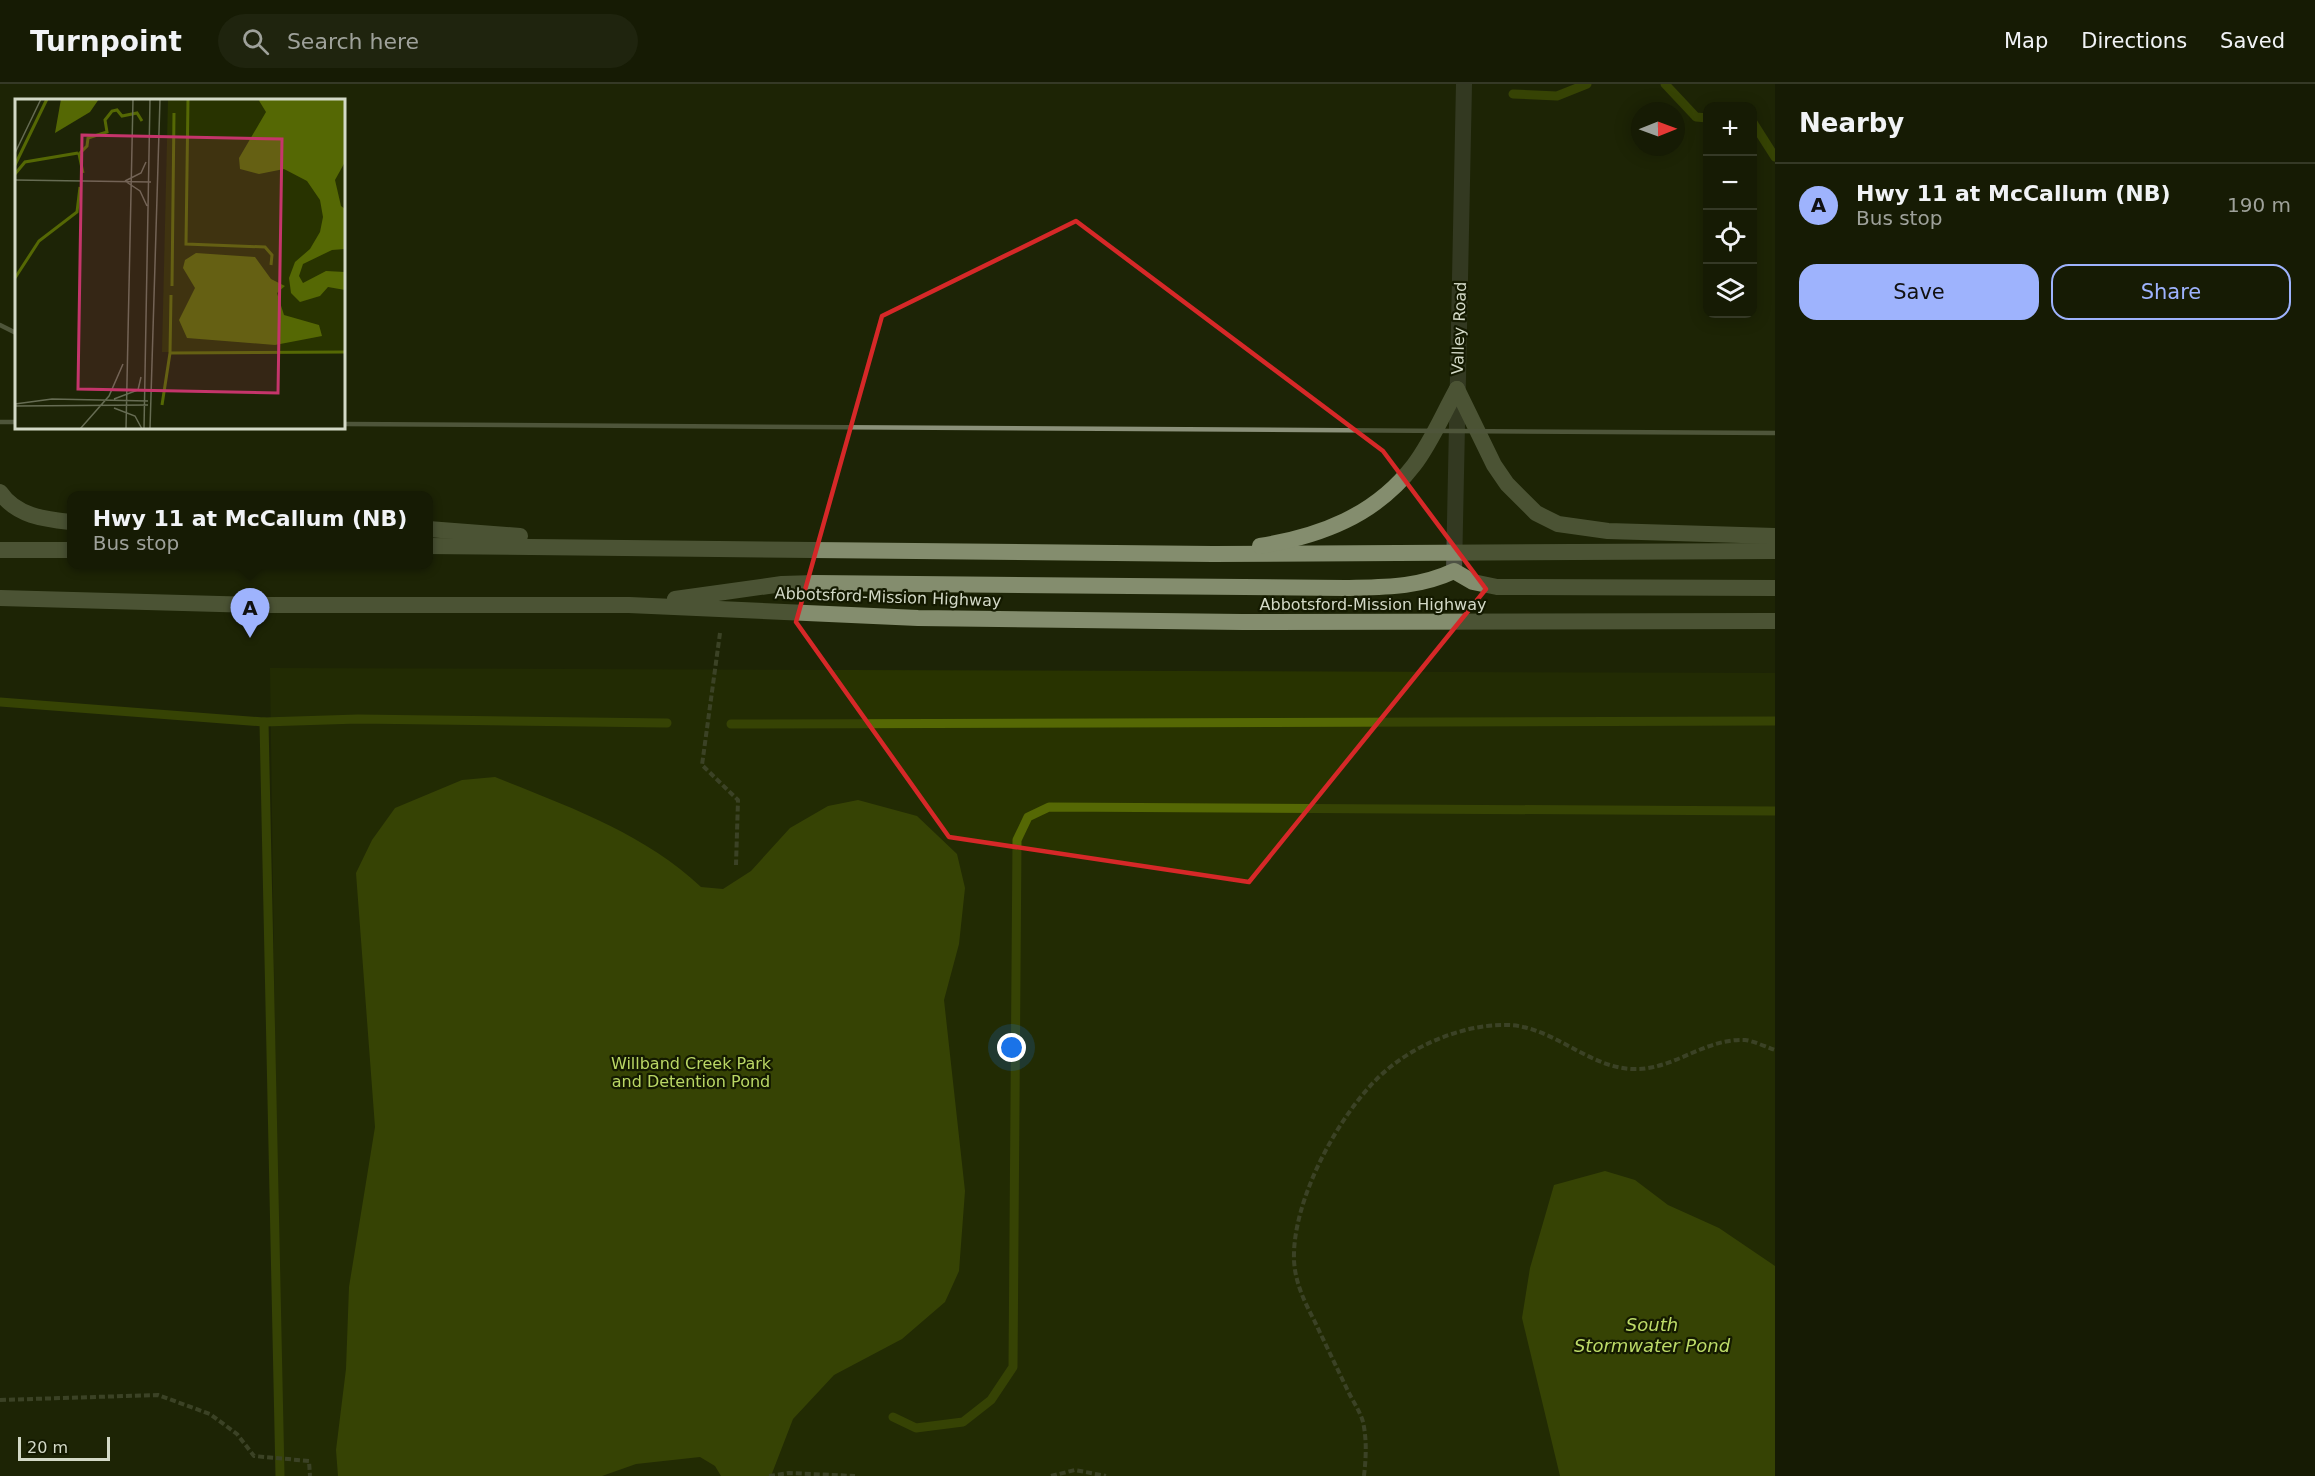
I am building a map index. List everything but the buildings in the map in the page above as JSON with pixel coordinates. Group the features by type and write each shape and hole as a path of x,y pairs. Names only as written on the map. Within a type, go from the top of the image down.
{"highway":[{"path":"1457,389 1494,465 1508,484 1536,513 1558,525 1608,531 1775,536"},
{"path":"1213,554 1300,539 1339,525 1369,508 1389,492 1414,465 1457,389"},
{"path":"0,492 5,500 29,516 67,521"},
{"path":"433,528 643,546"},
{"path":"433,546 643,546 1213,554 1775,551"},
{"path":"0,550 67,550"},
{"path":"629,605 782,584 1345,588 1411,586 1435,580 1454,571 1473,582 1497,587 1775,588"},
{"name":"Abbotsford-Mission Highway","path":"0,598 257,605 629,605 918,618 1242,622 1775,621"}],"street":[{"name":"Valley Road","path":"1454,571 1464,84"}],"path":[{"path":"723,609 702,765 738,800 736,865"},
{"path":"1364,1476 1367,1456 1363,1422 1300,1291 1294,1262 1294,1236 1307,1192 1324,1155 1354,1105 1381,1075 1411,1053 1439,1040 1468,1029 1506,1025 1533,1029 1603,1063 1631,1069 1663,1066 1715,1043 1746,1040 1775,1050"},
{"path":"0,1400 158,1395 210,1414 237,1434 254,1456 309,1461 310,1476"},
{"path":"1051,1476 1075,1470 1106,1476"},
{"path":"769,1476 789,1473 855,1476"}],"highlighted area":[{"path":"1076,221 1383,451 1486,589 1249,882 949,837 796,622 882,316"}],"green space":[{"name":"Willband Creek Park and Detention Pond","path":"270,668 1775,673 1775,1476 281,1476"}],"water":[{"path":"495,777 577,810 630,836 679,868 701,887 723,889 751,871 790,828 828,806 858,800 917,816 957,854 965,888 959,944 944,1000 965,1191 959,1271 945,1302 902,1339 834,1375 793,1419 771,1476 721,1476 715,1466 700,1457 636,1464 602,1476 338,1476 336,1450 346,1369 349,1287 375,1127 356,873 372,840 395,808 462,780"},
{"name":"South Stormwater Pond","path":"1605,1171 1635,1180 1668,1205 1719,1228 1775,1266 1775,1476 1560,1476 1522,1318 1530,1268 1554,1185"}],"waterway":[{"path":"1513,94 1557,96 1587,84"},
{"path":"1665,84 1696,117 1703,118"},
{"path":"1757,129 1775,157"},
{"path":"0,702 264,722 358,719 667,723"},
{"path":"731,724 1775,721"},
{"path":"264,722 280,1476"},
{"path":"893,1417 916,1428 963,1422 991,1400 1013,1367 1017,840 1028,817 1049,807 1775,811"}],"railway":[{"path":"0,325 15,332"},
{"path":"0,422 15,422"},
{"path":"345,424 1775,433"}],"place":[{"name":"Hwy 11 at McCallum (NB)","path":"250,638"}]}
